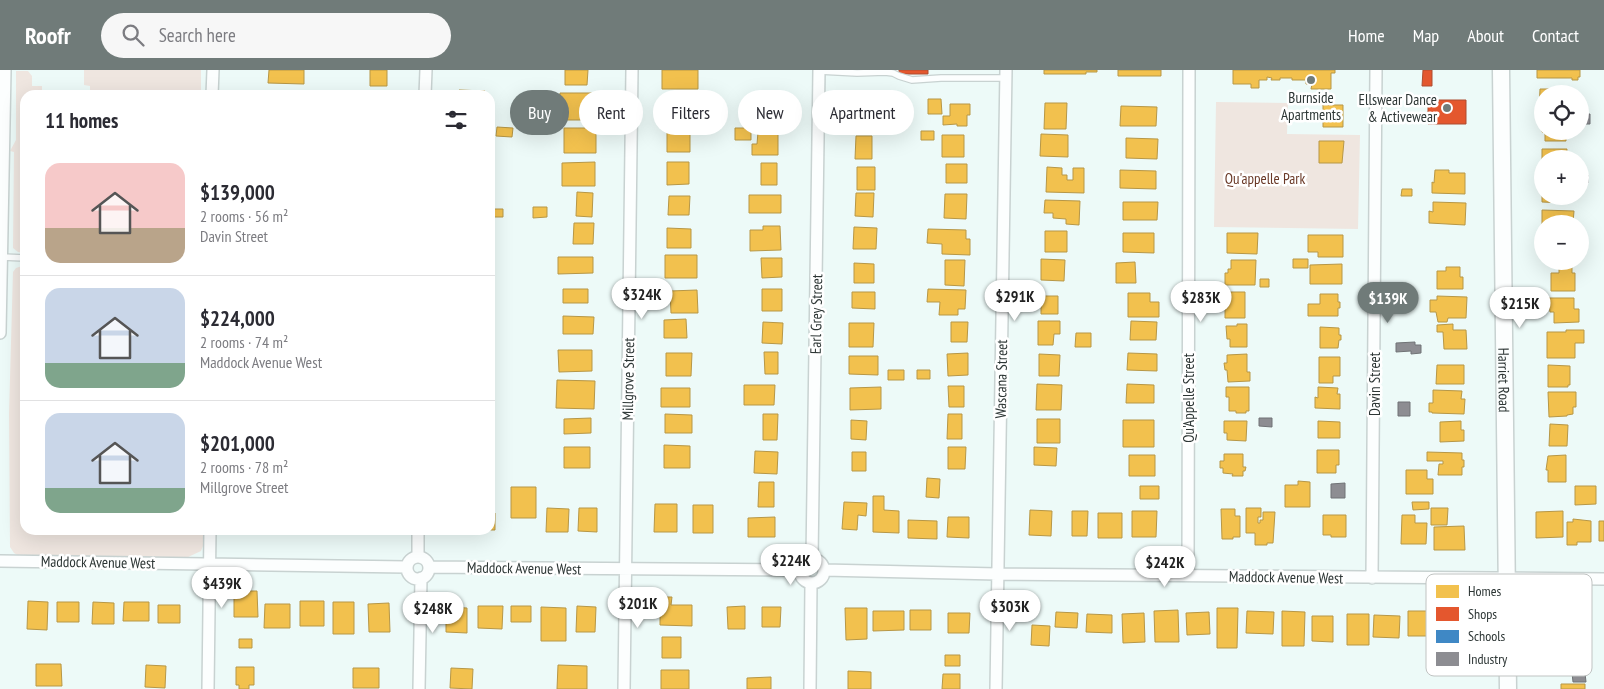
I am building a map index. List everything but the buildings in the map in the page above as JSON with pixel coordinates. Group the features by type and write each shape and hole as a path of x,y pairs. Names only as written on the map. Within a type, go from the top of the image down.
{"main road":[{"name":"Harriet Road","path":"1501,70 1507,574"},
{"name":"Harriet Road","path":"1508,676 1508,689"}],"street":[{"path":"0,333 5,70"},
{"path":"212,90 213,70"},
{"path":"425,90 426,70"},
{"name":"Millgrove Street","path":"624,689 632,70"},
{"name":"Qu'Appelle Street","path":"1188,575 1189,70"},
{"name":"Davin Street","path":"1372,578 1376,70"},
{"name":"Earl Grey Street","path":"812,558 819,71"},
{"name":"Wascana Street","path":"996,689 1006,74"},
{"path":"208,689 210,535"},
{"path":"418,535 418,556"},
{"path":"418,556 424,558 429,567 427,574 417,579 410,576 406,567 411,558 418,556"},
{"path":"812,558 819,561 824,570 818,580 811,583 801,577 799,570 805,560 812,558"},
{"name":"Maddock Avenue West","path":"0,561 406,567"},
{"name":"Maddock Avenue West","path":"429,567 799,570"},
{"name":"Maddock Avenue West","path":"824,570 997,574 1426,578"},
{"path":"419,689 421,578"},
{"path":"810,689 811,583"}],"lane":[{"path":"819,71 885,72 912,80 1006,74"},
{"path":"2,257 20,258"}],"green space":[{"path":"84,70 201,70 201,90 90,90 90,86 84,85"},
{"path":"16,71 28,71 32,76 32,86 42,86 42,90 20,90 20,252 13,248 14,152 10,151 16,140"},
{"name":"Qu'appelle Park","path":"1216,102 1288,103 1287,134 1360,135 1358,229 1214,227"},
{"path":"20,267 20,535 203,535 201,551 186,558 19,556 10,547 9,413 13,272"}],"place":[{"name":"Burnside Apartments","path":"1311,80"},
{"name":"Ellswear Dance & Activewear","path":"1447,108"}]}
